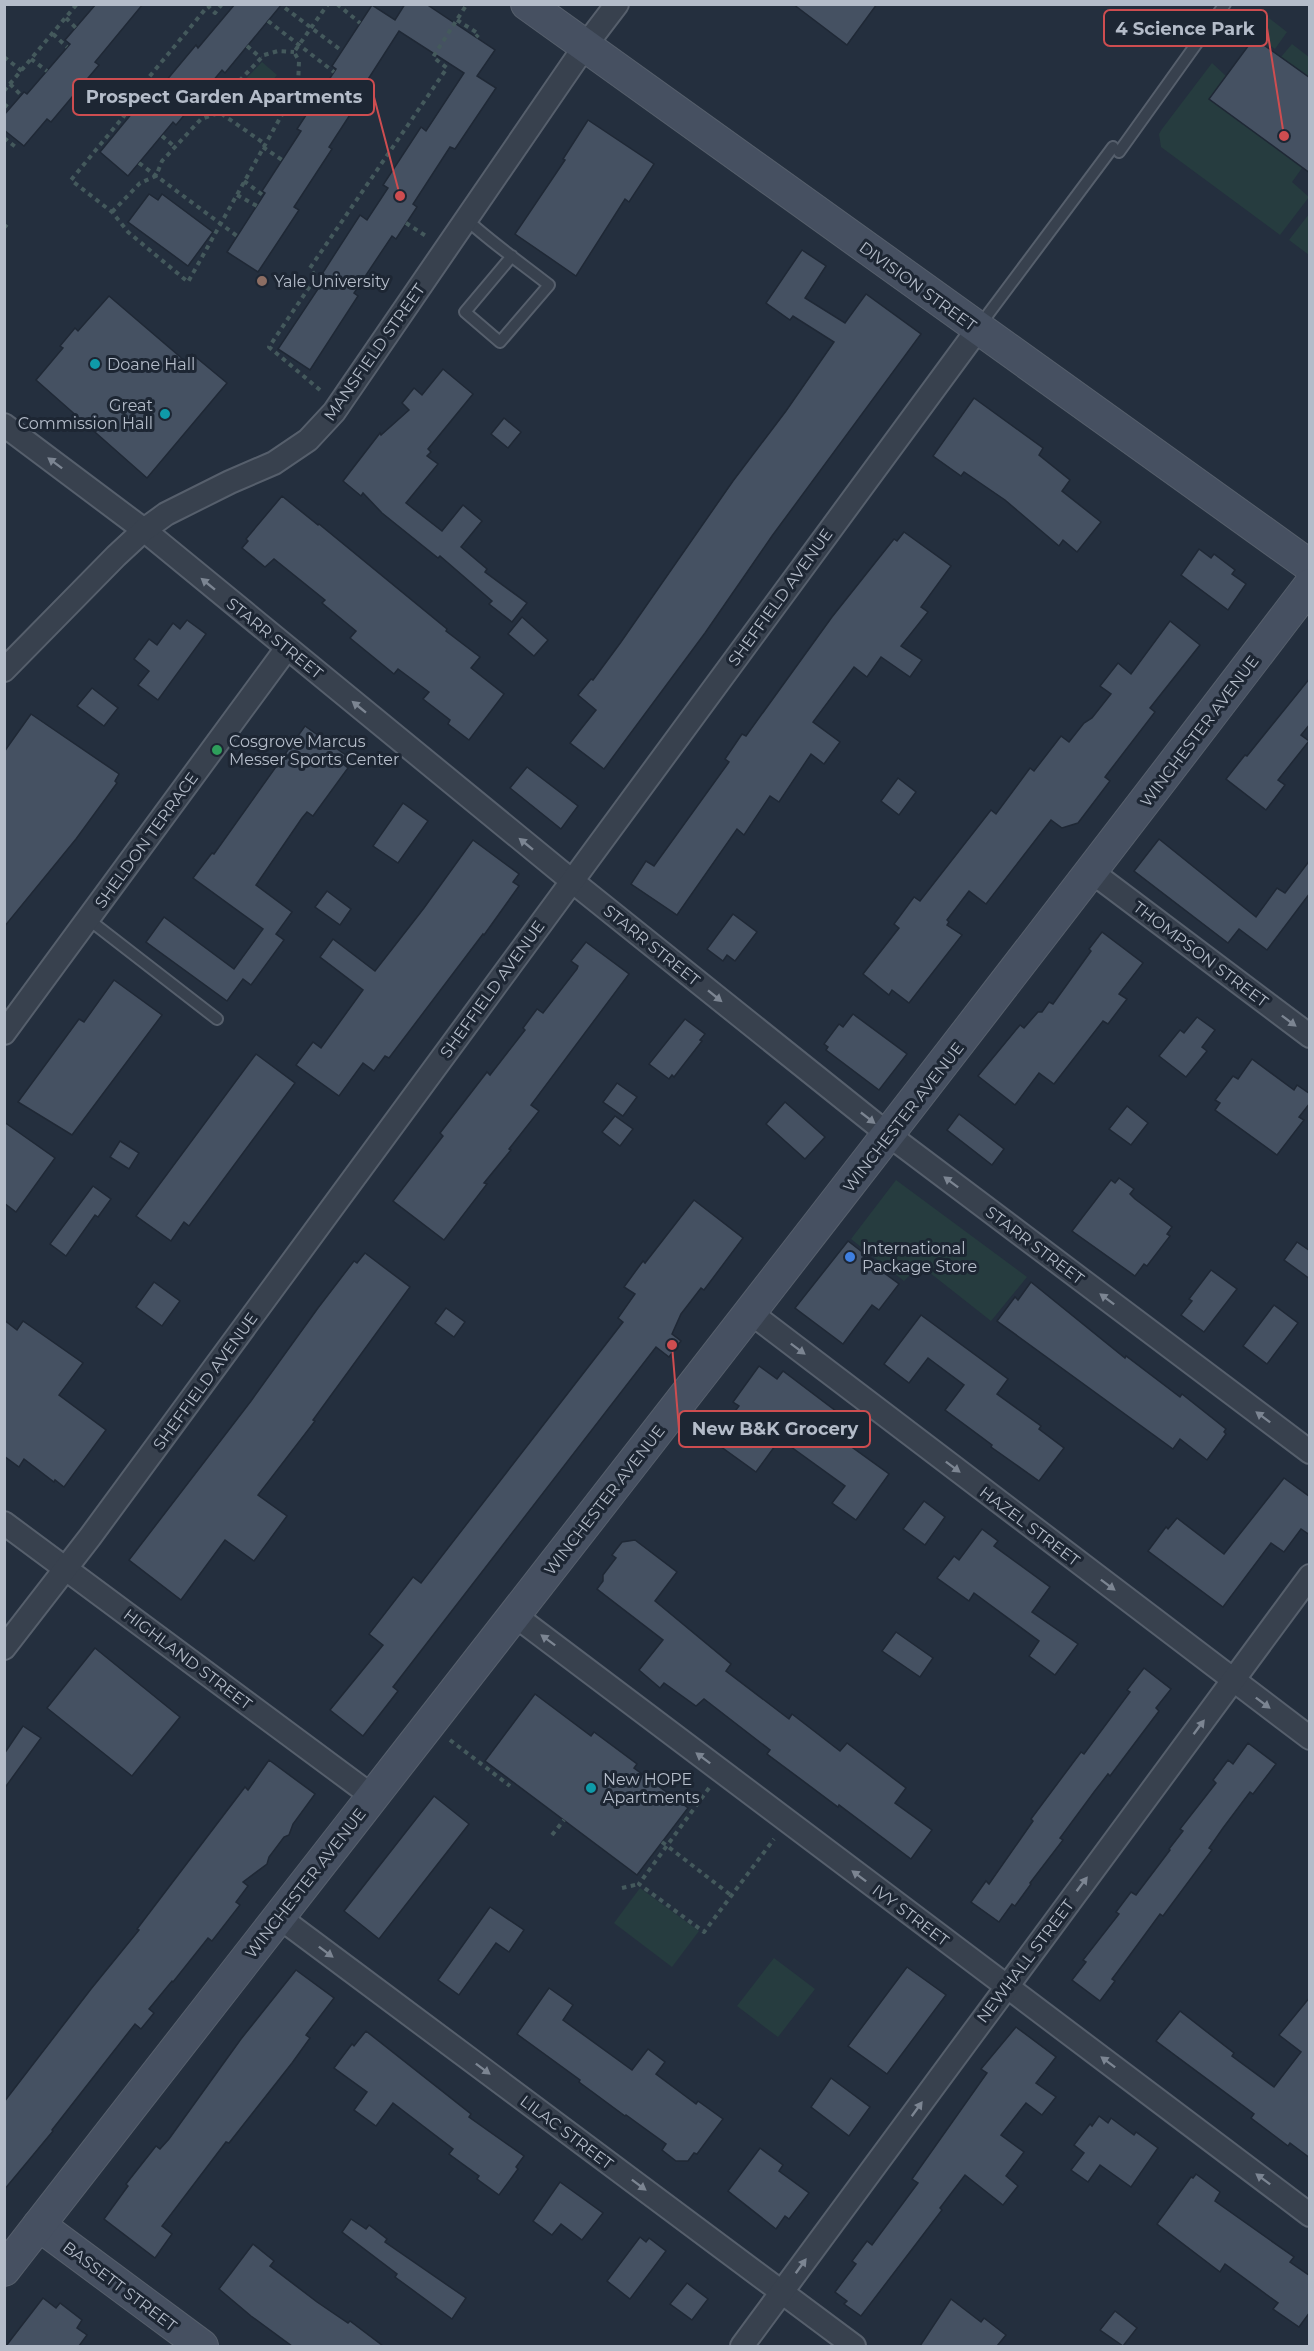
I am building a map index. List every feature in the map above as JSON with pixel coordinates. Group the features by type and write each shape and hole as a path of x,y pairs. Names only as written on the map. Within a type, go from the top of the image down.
{"street":[{"name":"DIVISION STREET","path":"527,4 1310,566"},
{"name":"MANSFIELD STREET","path":"4,670 144,530 166,514 274,463 308,440 334,412 585,46 617,4"},
{"name":"SHEFFIELD AVENUE","path":"4,1648 66,1568 978,329"},
{"name":"STARR STREET","path":"4,425 144,530 572,881 889,1135 1310,1452"},
{"name":"WINCHESTER AVENUE","path":"4,2270 513,1614 889,1135 1310,585"},
{"name":"SHELDON TERRACE","path":"4,1032 287,648"},
{"name":"THOMPSON STREET","path":"1092,872 1310,1036"},
{"name":"HAZEL STREET","path":"751,1313 1310,1738"},
{"name":"HIGHLAND STREET","path":"4,1523 372,1796"},
{"name":"NEWHALL STREET","path":"742,2346 1310,1576"},
{"name":"IVY STREET","path":"513,1614 1310,2215"},
{"name":"LILAC STREET","path":"279,1917 854,2346"},
{"name":"BASSETT STREET","path":"39,2225 202,2346"}],"lane":[{"path":"978,329 1225,4"},
{"path":"466,219 549,285 500,342 465,312 512,256"},
{"path":"88,918 217,1019"}],"path":[{"path":"4,91 77,4"},
{"path":"222,4 215,13 208,6 120,112 124,116 71,180 112,212 128,232 188,282 298,86 299,61 294,52"},
{"path":"294,52 328,4"},
{"path":"337,4 360,23"},
{"path":"321,390 269,347 316,277 310,268 447,68 434,57 467,4"},
{"path":"285,8 342,51"},
{"path":"66,18 76,28"},
{"path":"457,20 479,34 476,37"},
{"path":"268,21 334,72"},
{"path":"52,34 67,47"},
{"path":"247,46 261,58"},
{"path":"112,212 140,183 153,179 162,161 201,120 219,113 225,96 261,58 270,52 294,52"},
{"path":"4,57 22,70"},
{"path":"32,59 47,71"},
{"path":"10,84 21,95"},
{"path":"298,86 317,99"},
{"path":"199,98 282,160"},
{"path":"4,104 10,109"},
{"path":"162,136 175,147"},
{"path":"4,138 17,148"},
{"path":"139,163 237,236"},
{"path":"244,181 264,196"},
{"path":"237,195 257,206"},
{"path":"406,222 426,236"},
{"path":"4,228 8,224"},
{"path":"450,1740 510,1786"},
{"path":"622,1888 639,1884 709,1787"},
{"path":"552,1835 564,1820"},
{"path":"639,1884 704,1932 776,1837"},
{"path":"662,1842 732,1896"}],"green space":[{"path":"1265,15 1287,32 1275,49 1252,33"},
{"path":"1292,44 1309,57 1309,78 1281,57"},
{"path":"262,62 277,75 249,110 242,107 227,108 227,98"},
{"path":"1212,63 1226,76 1209,99 1302,168 1292,182 1309,197 1280,235 1161,147 1159,134 1162,129"},
{"path":"1309,214 1309,255 1289,240"},
{"path":"896,1180 1027,1277 991,1321 920,1265 904,1281 851,1239"},
{"path":"640,1888 699,1931 672,1967 614,1923"},
{"path":"774,1958 815,1989 778,2037 737,2006"}],"building":[{"path":"96,4 143,4 95,62 99,65 51,122 47,119 24,146 4,130 4,115 24,92 27,94 70,44 65,40"},
{"path":"235,4 282,4 225,73 222,70 176,125 173,122 128,176 100,152 147,95 151,99 196,45 198,48"},
{"path":"405,4 426,4 495,50 477,76 496,88 455,149 450,147 413,204 417,207 396,239 392,236 354,293 358,296 310,370 278,349 326,277 322,274 360,215 367,220 388,188 383,185 421,127 426,131 464,73 399,31 365,84 368,87 329,147 332,149 294,207 299,210 258,272 227,252 265,193 262,191 301,131 297,129 336,69 332,66 372,5 395,20"},
{"path":"793,4 877,4 847,45"},
{"path":"1254,38 1310,78 1310,173 1209,99"},
{"path":"588,120 654,164 629,202 625,199 576,276 515,234 565,160 563,159"},
{"path":"149,194 158,200 162,194 213,232 188,266 128,222"},
{"path":"802,250 826,266 805,298 845,323 866,294 921,334 604,769 570,743 596,710 578,695 591,679 593,680 621,642 733,481 834,342 793,316 790,320 766,303"},
{"path":"109,296 185,361 192,354 227,383 147,478 36,380 63,348 60,346 75,328 78,331"},
{"path":"443,369 473,394 428,449 431,452 427,456 438,464 406,503 442,531 463,505 482,521 461,547 487,569 485,572 527,603 512,622 489,604 492,601 440,556 438,558 382,513 363,493 361,496 343,481 380,433 381,435 409,410 402,403 414,388 422,395"},
{"path":"974,398 1043,448 1039,455 1070,480 1062,491 1101,522 1077,552 1063,540 1059,546 1005,500 964,472 961,476 933,456"},
{"path":"504,418 521,432 508,448 491,434"},
{"path":"282,496 480,657 471,668 504,694 469,740 448,724 450,720 423,699 429,692 398,669 394,674 350,638 356,631 322,603 325,600 274,559 265,567 242,548 248,541 246,539"},
{"path":"904,532 951,566 921,607 928,612 901,646 922,660 910,677 881,657 867,677 854,667 813,722 840,742 824,764 811,754 779,802 770,796 744,835 737,829 677,915 631,884 646,861 654,866 729,762 725,759 742,734 746,736 832,617 894,539 897,541"},
{"path":"1199,549 1211,558 1214,554 1235,570 1232,574 1246,584 1228,610 1181,575"},
{"path":"522,617 548,640 534,656 508,634"},
{"path":"187,620 206,634 158,700 138,685 149,671 134,659 149,639 157,645 173,623 180,629"},
{"path":"1170,621 1200,645 1150,708 1155,712 1105,777 1110,781 1078,823 1062,828 1051,820 986,904 969,891 947,920 949,922 947,925 962,935 909,1003 892,990 889,995 863,974 899,928 894,924 914,897 920,901 991,810 996,814 1030,768 1034,771 1061,736 1069,742 1084,723 1092,718 1111,694 1100,686 1118,663 1131,674"},
{"path":"1310,678 1310,724 1301,735 1309,741 1278,780 1285,785 1266,810 1226,779"},
{"path":"92,688 118,708 104,726 77,706"},
{"path":"31,714 119,774 115,781 117,783 76,839 4,927 4,752"},
{"path":"305,726 347,756 342,763 348,768 313,816 307,812 302,818 256,885 292,912 276,934 284,940 251,985 243,979 227,1001 146,942 164,917 234,969 263,929 193,878 212,853 214,854"},
{"path":"527,767 578,806 561,829 510,788"},
{"path":"898,778 916,792 899,815 881,801"},
{"path":"403,803 428,821 398,863 373,846"},
{"path":"1159,839 1256,917 1277,888 1285,893 1310,860 1310,893 1267,950 1239,929 1228,943 1134,871"},
{"path":"473,840 519,874 513,882 519,886 389,1058 385,1056 374,1071 363,1063 339,1096 296,1065 313,1042 321,1048 363,990 320,957 333,939 375,971"},
{"path":"327,891 351,909 340,925 315,907"},
{"path":"733,914 757,932 735,961 727,955 723,961 707,949"},
{"path":"1102,932 1143,963 1119,994 1127,999 1108,1024 1103,1021 1054,1084 1039,1073 1015,1105 978,1076 1020,1025 1024,1028 1038,1012 1042,1012 1049,1002 1053,1004"},
{"path":"586,942 629,974 531,1105 539,1111 444,1240 393,1201 443,1136 440,1133 487,1072 490,1075 525,1030 523,1028 537,1009 543,1013 577,969 578,966 571,961"},
{"path":"114,980 162,1015 72,1135 18,1102 79,1019 84,1022"},
{"path":"853,1014 907,1054 879,1090 826,1050 828,1047 824,1044 839,1024 843,1027"},
{"path":"1197,1017 1215,1030 1202,1047 1207,1051 1186,1077 1159,1056 1180,1030 1184,1033"},
{"path":"685,1019 705,1034 674,1077 672,1075 669,1079 649,1064"},
{"path":"256,1054 295,1083 189,1226 184,1222 171,1241 136,1216"},
{"path":"1252,1059 1294,1090 1297,1085 1310,1094 1310,1103 1299,1117 1304,1120 1277,1155 1215,1110 1220,1103 1215,1100 1233,1076 1238,1079"},
{"path":"617,1083 637,1097 623,1116 603,1102"},
{"path":"785,1102 825,1137 805,1159 766,1124"},
{"path":"1127,1106 1148,1123 1131,1145 1109,1129"},
{"path":"959,1114 1004,1149 992,1165 947,1130"},
{"path":"615,1116 633,1129 620,1146 602,1132"},
{"path":"4,1122 55,1158 16,1212 4,1203"},
{"path":"120,1141 139,1153 129,1169 110,1157"},
{"path":"1119,1178 1134,1189 1130,1194 1135,1199 1172,1227 1167,1234 1170,1236 1147,1266 1144,1264 1135,1276 1072,1231 1111,1180 1115,1183"},
{"path":"93,1186 111,1199 98,1217 95,1215 66,1256 50,1244"},
{"path":"694,1200 743,1238 704,1290 701,1288 681,1314 672,1334 681,1341 669,1357 656,1347 393,1687 398,1691 363,1736 330,1710 383,1645 369,1634 413,1577 421,1583 623,1322 618,1318 635,1294 624,1287"},
{"path":"848,1241 870,1258 868,1261 899,1284 879,1310 872,1305 843,1344 795,1308"},
{"path":"1297,1242 1310,1251 1310,1279 1284,1260"},
{"path":"365,1253 410,1287 313,1420 315,1421 258,1495 287,1516 254,1561 225,1540 181,1600 129,1560 251,1401 354,1261 357,1263"},
{"path":"1211,1270 1237,1289 1204,1332 1181,1315 1192,1301 1189,1299"},
{"path":"154,1282 180,1301 162,1326 136,1307"},
{"path":"1031,1282 1125,1358 1126,1356 1180,1397 1182,1394 1226,1429 1224,1432 1226,1434 1207,1460 1180,1439 1173,1449 997,1321 1015,1297 1018,1300"},
{"path":"1274,1305 1298,1323 1267,1364 1243,1346"},
{"path":"446,1308 465,1322 454,1337 435,1323"},
{"path":"921,1315 1008,1379 997,1394 1041,1426 1039,1429 1064,1448 1039,1481 945,1410 964,1385 928,1358 909,1383 884,1364"},
{"path":"4,1320 17,1330 23,1321 83,1363 59,1395 106,1430 64,1487 24,1459 19,1467 4,1456"},
{"path":"759,1366 777,1379 783,1371 849,1421 838,1437 889,1474 856,1520 832,1503 845,1486 780,1439 756,1472 713,1441 739,1406 733,1402"},
{"path":"1284,1478 1310,1497 1310,1535 1301,1529 1284,1552 1271,1543 1223,1607 1148,1551 1166,1527 1168,1529 1177,1518 1224,1554"},
{"path":"924,1501 945,1517 925,1545 903,1529"},
{"path":"982,1529 998,1541 994,1546 1050,1587 1032,1612 1078,1644 1055,1675 1029,1656 1039,1641 974,1593 969,1601 937,1578 954,1556 959,1560"},
{"path":"635,1540 677,1572 655,1601 731,1664 726,1671 789,1719 792,1714 840,1751 847,1743 906,1788 895,1803 932,1830 911,1859 767,1754 770,1750 704,1699 696,1706 664,1683 660,1688 639,1670 663,1640 597,1589 603,1581 603,1575 616,1558 612,1555 622,1542"},
{"path":"896,1632 933,1658 920,1677 882,1651"},
{"path":"95,1648 180,1717 132,1776 47,1708"},
{"path":"1144,1668 1171,1689 1156,1708 1159,1711 1060,1838 1063,1840 1015,1906 1012,1904 999,1922 971,1902 986,1881 989,1884 1033,1821 1031,1819 1081,1752 1084,1754 1130,1692 1127,1690"},
{"name":"New HOPE Apartments","path":"535,1694 591,1736 594,1732 637,1764 634,1768 688,1808 637,1875 485,1761"},
{"path":"23,1726 41,1738 4,1789 4,1754"},
{"path":"1248,1743 1276,1764 1253,1794 1250,1792 1223,1828 1209,1848 1212,1850 1163,1916 1160,1914 1112,1979 1115,1981 1100,2001 1072,1980 1086,1962 1083,1960 1119,1914 1116,1912 1131,1892 1136,1895 1170,1850 1183,1831 1180,1829 1216,1783 1213,1780 1228,1760 1233,1764"},
{"path":"269,1760 315,1794 293,1824 289,1835 284,1837 269,1857 267,1864 243,1882 248,1886 236,1902 240,1905 212,1941 208,1938 149,2009 154,2013 141,2029 135,2024 53,2131 4,2190 4,2102 139,1930 137,1929 245,1787 248,1790"},
{"path":"434,1796 469,1824 379,1939 344,1911"},
{"path":"490,1907 524,1930 509,1952 496,1943 459,1995 438,1980"},
{"path":"907,1967 946,1995 887,2074 848,2046"},
{"path":"296,1970 334,1998 306,2035 310,2038 292,2063 229,2143 226,2142 162,2226 172,2234 155,2258 104,2219 128,2186 126,2184 156,2146 160,2149 169,2139 241,2039"},
{"path":"549,1988 573,2005 563,2020 632,2070 648,2049 665,2062 656,2074 696,2104 698,2101 723,2119 697,2154 694,2153 688,2161 676,2161 662,2150 666,2144 625,2116 517,2034"},
{"path":"1310,1997 1310,2158 1290,2143 1288,2146 1251,2118 1254,2114 1156,2041 1180,2011 1234,2053 1232,2056 1274,2087 1301,2052 1279,2035"},
{"path":"1016,2027 1056,2057 1036,2083 1056,2097 1042,2115 1026,2103 1001,2135 1024,2152 1006,2176 1018,2186 1003,2205 965,2175 940,2208 942,2210 861,2316 844,2304 847,2301 835,2292 856,2264 852,2261 867,2241 872,2245 918,2183 912,2179 987,2073 981,2069"},
{"path":"366,2031 471,2114 469,2117 524,2156 516,2167 518,2169 499,2195 477,2179 479,2176 449,2154 453,2149 393,2103 376,2126 354,2110 367,2092 334,2068 352,2044 354,2046"},
{"path":"831,2078 870,2107 849,2136 811,2107"},
{"path":"1099,2116 1108,2123 1111,2118 1134,2135 1136,2132 1158,2148 1131,2187 1100,2165 1088,2182 1071,2170 1084,2153 1074,2145"},
{"path":"760,2148 783,2165 779,2171 809,2193 789,2219 785,2216 776,2229 728,2191"},
{"path":"1196,2174 1220,2192 1215,2201 1294,2257 1290,2262 1310,2276 1310,2312 1299,2327 1273,2309 1278,2303 1225,2264 1220,2272 1157,2224 1191,2177 1193,2178"},
{"path":"560,2182 603,2213 582,2240 561,2224 552,2235 533,2221"},
{"path":"351,2219 366,2229 369,2225 387,2239 385,2242 466,2298 452,2319 395,2277 397,2274 342,2232"},
{"path":"640,2237 646,2242 649,2238 666,2251 630,2299 607,2281"},
{"path":"253,2244 274,2261 270,2266 317,2302 348,2323 350,2321 383,2346 292,2346 251,2316 219,2289"},
{"path":"687,2283 708,2299 692,2320 670,2304"},
{"path":"43,2298 56,2308 60,2303 82,2320 77,2328 87,2335 79,2346 6,2346"},
{"path":"951,2299 981,2322 984,2318 1006,2335 997,2346 920,2346"},
{"path":"1115,2311 1137,2328 1123,2346 1100,2330"}],"place":[{"name":"4 Science Park","path":"1284,136"},
{"name":"Prospect Garden Apartments","path":"400,196"},
{"name":"Yale University","path":"262,281"},
{"name":"Doane Hall","path":"95,364"},
{"name":"Great Commission Hall","path":"165,414"},
{"name":"Cosgrove Marcus Messer Sports Center","path":"217,750"},
{"name":"International Package Store","path":"850,1257"},
{"name":"New B&K Grocery","path":"672,1345"},
{"name":"New HOPE Apartments","path":"591,1788"}]}
